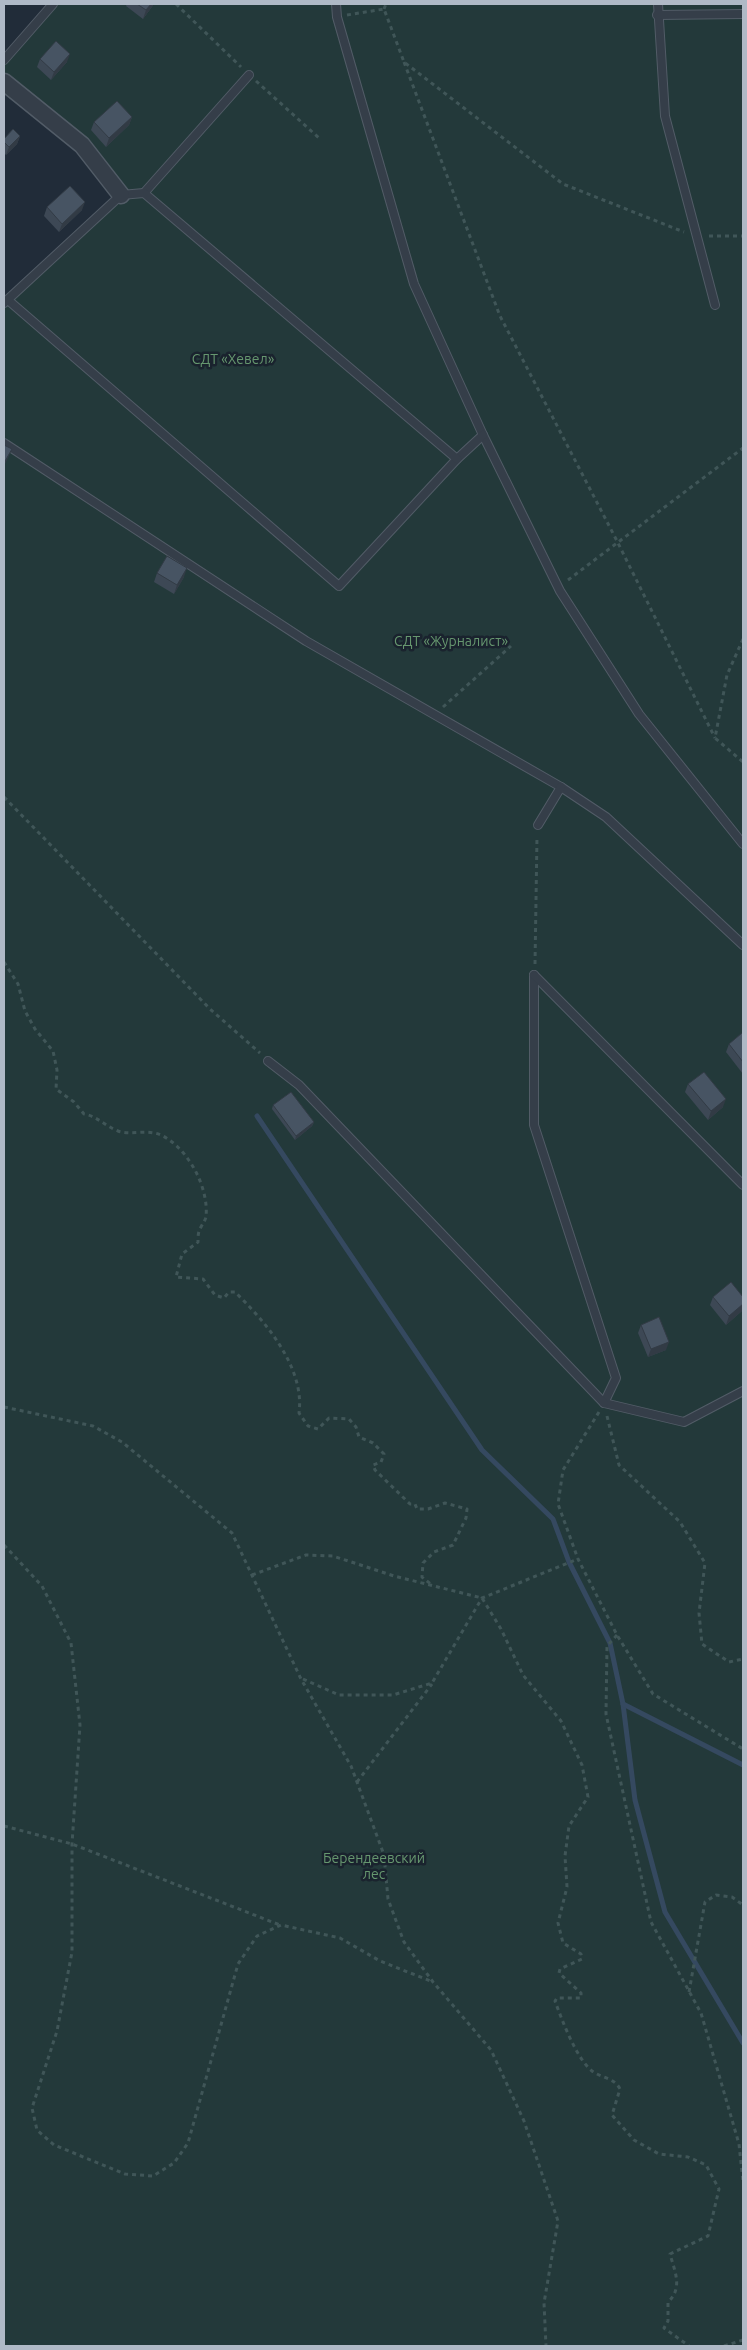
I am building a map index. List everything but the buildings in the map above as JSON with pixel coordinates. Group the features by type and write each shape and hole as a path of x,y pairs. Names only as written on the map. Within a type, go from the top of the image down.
{"street":[{"path":"4,82 82,145 121,195"}],"lane":[{"path":"4,60 53,4"},
{"path":"336,4 337,17 414,284 483,435 560,591 639,714 743,844"},
{"path":"658,4 657,15 665,116 715,305"},
{"path":"657,15 743,14"},
{"path":"144,194 249,75"},
{"path":"457,459 144,194 121,195 6,302 340,586 457,459 483,435"},
{"path":"4,443 306,641 561,787 606,817 743,945"},
{"path":"538,825 561,787"},
{"path":"534,975 534,1125 616,1378 604,1403"},
{"path":"534,975 743,1184"},
{"path":"268,1060 299,1085 604,1403 684,1422 743,1391"}],"path":[{"path":"386,4 384,9 500,316 617,541 715,738 743,762"},
{"path":"337,17 384,9"},
{"path":"404,62 563,184 696,237 743,236"},
{"path":"560,591 570,577 743,448"},
{"path":"715,738 727,675 743,639"},
{"path":"436,714 510,646"},
{"path":"4,797 210,1009 268,1060"},
{"path":"534,975 538,825"},
{"path":"4,962 18,984 25,1011 35,1029 52,1051 57,1070 56,1089 74,1102 84,1114 93,1116 119,1132 143,1131 163,1136 181,1150 198,1176 205,1194 206,1219 200,1229 198,1242 182,1254 176,1277 203,1279 215,1295 224,1298 229,1292 235,1292 244,1301 277,1340 294,1373 301,1401 299,1414 308,1426 318,1429 329,1418 349,1419 356,1427 360,1437 373,1443 384,1454 381,1462 372,1465 374,1470 410,1504 415,1504 417,1509 445,1503 467,1509 466,1518 453,1545 434,1552 423,1563 422,1577 432,1586"},
{"path":"604,1403 563,1470 558,1504 578,1559 617,1635 653,1694 743,1749"},
{"path":"604,1403 619,1465 680,1522 705,1563 699,1613 702,1644 728,1662 743,1659"},
{"path":"4,1407 93,1426 122,1442 232,1532 302,1679 351,1766 384,1855 388,1899 404,1942 433,1982 491,2050 524,2121 558,2221 544,2303 546,2346"},
{"path":"4,1546 42,1586 71,1643 80,1725 72,1844 72,1952 57,2031 32,2108 38,2130 54,2145 125,2174 153,2176 174,2163 188,2143 238,1964 258,1936 281,1925"},
{"path":"252,1575 306,1555 333,1556 394,1576 482,1598 578,1559"},
{"path":"357,1783 432,1683 482,1598"},
{"path":"482,1598 501,1629 523,1675 562,1721 582,1764 588,1796 569,1826 565,1856 567,1887 558,1922 563,1942 581,1954 582,1959 560,1969 559,1973 581,1993 581,1998 558,1998 555,2001 571,2041 591,2070 617,2083 620,2090 612,2115 634,2140 659,2154 688,2157 706,2165 719,2189 708,2236 670,2254 678,2284 676,2295 668,2302 668,2321 664,2328 689,2346"},
{"path":"617,1635 607,1646 606,1714 650,1922 701,2013 739,2144 743,2182"},
{"path":"302,1679 339,1695 393,1695 432,1683"},
{"path":"4,1826 72,1844 281,1925 340,1938 380,1961 433,1982"},
{"path":"689,1993 705,1902 716,1895 732,1897 743,1905"},
{"path":"724,2346 743,2340"}],"green space":[{"name":"Берендеевский лес","path":"53,4 743,4 743,2346 4,2346 4,303 121,195 82,145 4,82 4,60"}],"waterway":[{"path":"257,1116 482,1450 553,1519 569,1562 610,1643 623,1704 635,1800 665,1912 743,2043"},
{"path":"623,1704 743,1765"}],"park label":[{"name":"СДТ «Хевел»","path":"233,359"},
{"name":"СДТ «Журналист»","path":"451,641"}]}
